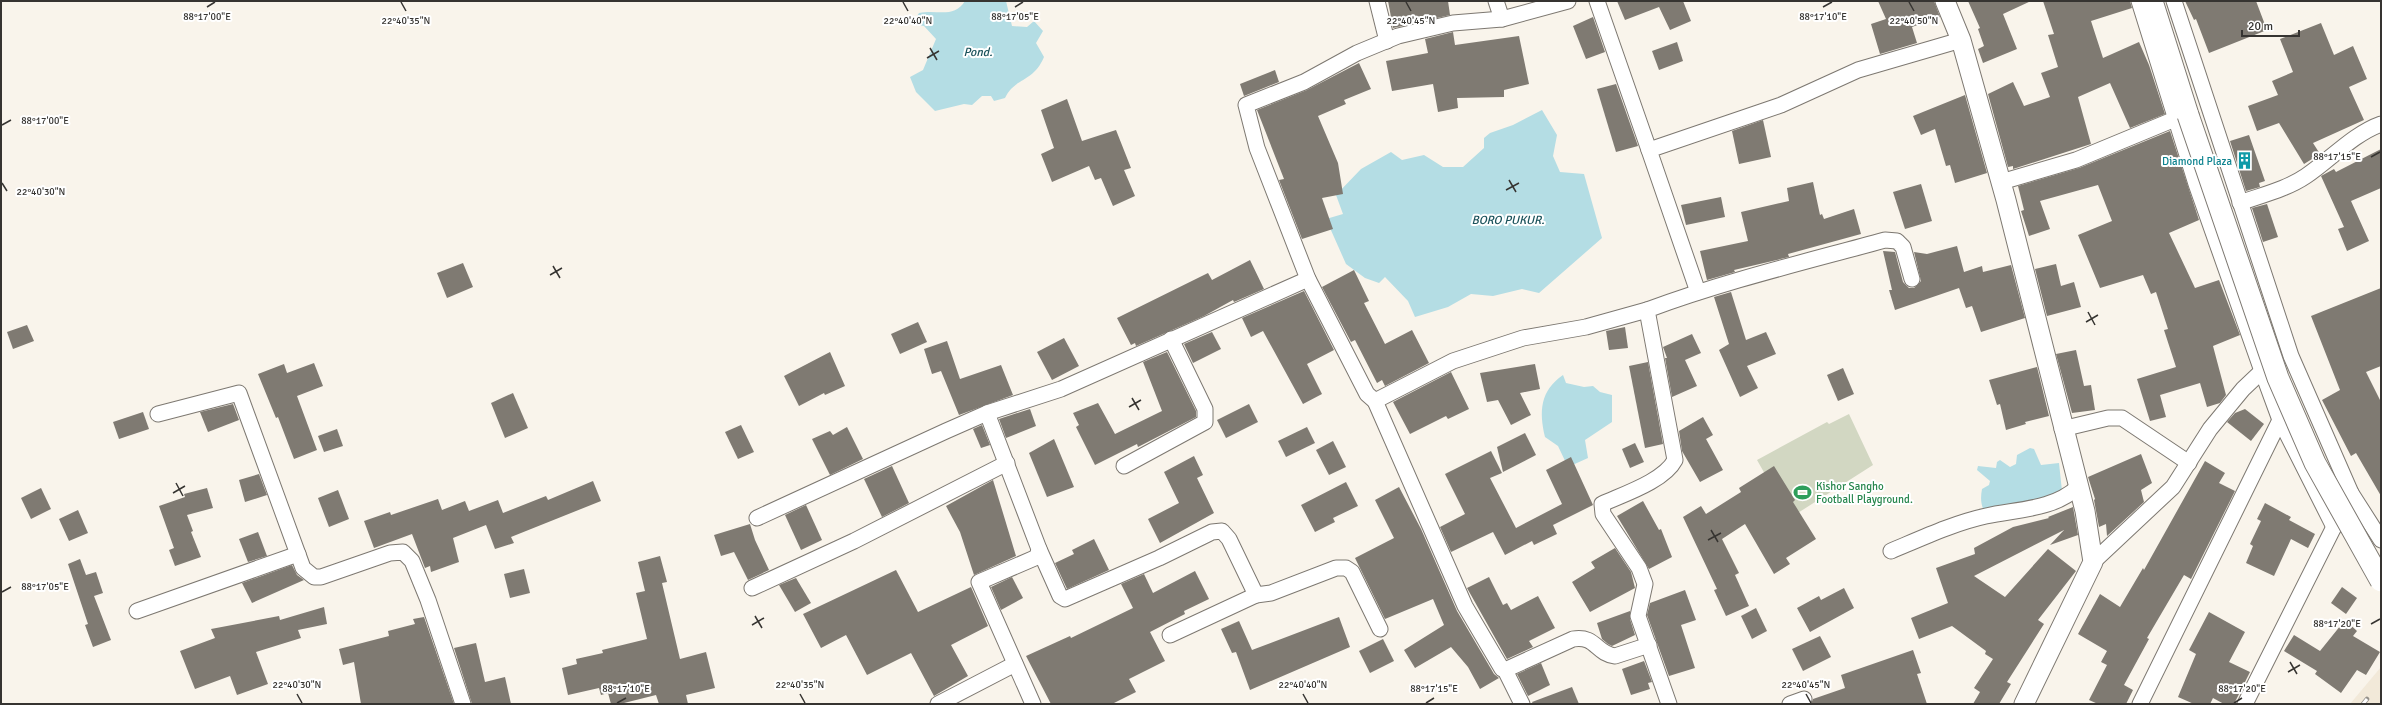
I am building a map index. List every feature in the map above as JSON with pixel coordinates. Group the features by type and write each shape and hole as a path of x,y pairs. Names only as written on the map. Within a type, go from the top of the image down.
{"main road":[{"path":"2152,1 2193,128 2278,378 2316,463 2381,581"}],"street":[{"path":"1378,1 1388,41"},
{"path":"1496,1 1502,19"},
{"path":"1522,704 1505,670 1498,665 1465,606 1375,401 1367,394 1308,279 1257,148 1246,105 1304,82 1357,53 1398,36 1453,23 1502,19 1568,1"},
{"path":"1597,1 1698,292"},
{"path":"1945,1 1961,40 2001,182 2062,429 2078,487 2093,562"},
{"path":"2139,1 2176,119 2280,420 2334,527"},
{"path":"2174,1 2291,356 2351,493 2381,540"},
{"path":"1649,150 1781,106 1858,70 1961,40"},
{"path":"2001,182 2076,160 2176,119"},
{"path":"2240,203 2288,186 2304,177 2364,132 2381,124"},
{"path":"1375,401 1453,361 1523,338 1586,327 1647,310 1698,292 1758,274 1885,240 1897,241 1902,247 1912,279"},
{"path":"757,518 987,413 1061,388 1308,279"},
{"path":"1647,310 1675,460 1670,470 1661,476 1602,504 1603,514 1639,568 1646,584 1638,616 1669,704"},
{"path":"1124,466 1205,422 1205,409 1171,339"},
{"path":"2024,704 2093,562 2173,487 2210,429 2243,389 2262,371"},
{"path":"158,414 239,393 303,568 314,577 321,577 390,552 403,552 412,561 428,600 463,704"},
{"path":"987,413 1039,549 1060,596 1065,599 1159,558 1212,532 1222,531 1229,539 1256,595"},
{"path":"2062,429 2102,419 2122,418 2189,463"},
{"path":"2146,702 2280,420"},
{"path":"752,588 854,542 1007,463"},
{"path":"1891,551 1966,522 1987,516 2032,509 2063,499 2078,487"},
{"path":"2245,704 2351,493"},
{"path":"1034,704 979,582 1037,557 1039,549"},
{"path":"137,611 298,554"},
{"path":"1170,635 1256,595 1271,593 1336,568 1346,568 1352,572 1380,629"},
{"path":"1505,670 1573,638 1583,637 1590,640 1609,655 1615,656 1649,645"},
{"path":"938,704 1015,664"}],"shaded area":[{"path":"2381,667 2381,704 2350,704"}],"green space":[{"name":"Kishor Sangho Football Playground.","path":"1849,414 1873,465 1790,518 1757,460 1827,422 1829,424"}],"water":[{"name":"Pond.","path":"965,1 1006,1 1012,26 1027,27 1034,21 1043,31 1036,43 1044,57 1035,71 1014,86 1005,98 994,101 991,96 982,96 972,105 964,104 935,111 916,92 910,77 923,70 936,39 924,26 912,24 919,13 950,12 961,7"},
{"name":"BORO PUKUR.","path":"1542,110 1557,135 1553,156 1560,172 1584,174 1602,238 1539,293 1522,289 1493,296 1471,294 1448,307 1415,317 1408,301 1385,277 1379,283 1365,278 1346,264 1326,219 1343,214 1336,195 1361,169 1391,152 1402,160 1424,155 1443,167 1463,167 1484,148 1484,138 1490,133 1513,125"},
{"path":"1563,375 1566,383 1584,387 1593,386 1600,392 1612,395 1612,422 1585,440 1588,458 1568,467 1558,446 1545,437 1542,419 1543,402 1546,395 1555,381"},
{"path":"2030,448 2034,449 2041,465 2059,463 2062,491 2057,499 1987,516 1983,510 1981,493 1982,489 1989,485 1990,481 1977,470 1978,466 1996,468 1997,462 2000,460 2010,467 2016,464 2017,455"}],"building":[{"path":"1388,1 1448,1 1450,15 1393,28"},
{"path":"1617,1 1683,1 1691,21 1670,30 1659,7 1625,20"},
{"path":"1878,1 1934,1 1940,17 1912,27 1917,43 1880,54 1871,24 1886,19"},
{"path":"1968,1 2031,1 2003,14 2017,49 1983,63 1978,49 1984,46 1978,29 1980,28"},
{"path":"2043,1 2130,1 2132,8 2091,21 2103,58 2139,42 2149,65 2165,114 2130,128 2110,83 2078,97 2091,144 2013,169 2013,166 2008,167 1988,94 2013,82 2024,106 2050,97 2041,73 2058,67 2048,35 2054,34"},
{"path":"2185,1 2256,1 2267,30 2209,53 2196,19 2194,20"},
{"path":"1593,17 1605,52 1586,59 1573,26"},
{"path":"2321,23 2334,55 2353,46 2367,79 2349,87 2364,120 2313,143 2320,154 2304,164 2279,123 2257,131 2248,106 2278,95 2272,81 2293,72 2280,39"},
{"path":"1453,32 1455,45 1519,36 1529,84 1504,90 1504,97 1457,98 1458,108 1438,112 1433,84 1392,91 1386,61 1428,53 1425,39"},
{"path":"1677,42 1683,61 1659,70 1652,51"},
{"path":"1359,63 1371,89 1344,100 1346,104 1318,116 1338,163 1343,194 1322,198 1333,229 1302,239 1279,180 1284,179 1257,110 1307,90"},
{"path":"1275,70 1279,82 1244,96 1240,84"},
{"path":"1616,84 1638,146 1616,152 1597,89"},
{"path":"1965,95 1987,173 1955,183 1950,165 1946,166 1935,129 1921,135 1913,116"},
{"path":"1067,99 1082,141 1116,130 1131,168 1124,170 1135,196 1113,206 1101,178 1095,180 1089,166 1052,182 1041,154 1054,148 1041,110"},
{"path":"1763,120 1771,157 1739,164 1732,131"},
{"path":"2170,131 2199,220 2169,233 2195,288 2219,280 2240,335 2213,346 2226,395 2220,403 2207,407 2200,383 2160,395 2166,417 2150,421 2137,379 2176,367 2164,330 2168,329 2156,292 2151,294 2143,275 2100,288 2078,235 2112,221 2098,185 2040,201 2050,229 2029,236 2021,211 2024,210 2018,186 2079,168"},
{"name":"Diamond Plaza","path":"2249,135 2265,181 2259,183 2260,187 2246,191 2230,141"},
{"path":"2381,149 2381,188 2351,201 2369,241 2347,251 2338,229 2344,227 2321,176 2334,169 2336,172"},
{"path":"1813,182 1820,215 1822,214 1824,219 1854,209 1861,234 1788,254 1789,257 1734,270 1735,272 1707,280 1700,251 1748,241 1741,212 1789,201 1787,188"},
{"path":"1921,184 1932,221 1905,229 1893,192"},
{"path":"1721,197 1725,217 1686,225 1681,205"},
{"path":"2267,204 2278,237 2263,242 2252,208"},
{"path":"1957,246 1964,272 1982,266 1983,272 2011,265 2025,318 1981,332 1972,306 1966,308 1959,288 1895,310 1889,290 1892,290 1883,251 1895,252 1903,282 1909,288 1914,288 1921,281 1914,252 1927,254"},
{"path":"1250,260 1264,289 1234,302 1233,300 1204,316 1136,346 1135,343 1131,345 1117,318 1208,273 1212,280"},
{"path":"463,263 473,287 447,298 437,273"},
{"path":"2056,264 2061,286 2074,282 2081,307 2047,316 2035,269"},
{"path":"1354,270 1369,301 1364,303 1385,344 1412,330 1429,363 1385,386 1382,380 1377,383 1355,340 1351,342 1322,287"},
{"path":"2381,288 2381,366 2366,372 2381,402 2381,496 2356,453 2351,456 2322,400 2340,390 2311,316"},
{"path":"1304,291 1334,350 1307,364 1322,394 1303,404 1263,331 1251,337 1242,318"},
{"path":"1731,292 1746,340 1766,332 1776,354 1747,366 1758,388 1740,397 1719,350 1729,344 1714,297"},
{"path":"918,322 927,342 900,354 891,334"},
{"path":"27,325 34,341 13,349 7,332"},
{"path":"1625,327 1628,348 1609,350 1606,331"},
{"path":"1212,332 1221,349 1193,363 1184,344"},
{"path":"1692,334 1701,353 1685,360 1697,386 1672,397 1665,358 1667,358 1663,347"},
{"path":"1064,338 1079,366 1052,380 1037,352"},
{"path":"947,341 960,379 1001,365 1013,395 959,415 941,371 932,374 924,349"},
{"path":"2076,350 2084,386 2091,385 2095,410 2072,413 2056,354"},
{"path":"830,352 845,386 825,395 824,393 799,406 784,376"},
{"path":"1167,352 1196,411 1196,417 1138,447 1137,444 1095,465 1076,427 1079,425 1073,413 1098,403 1115,434 1162,411 1143,362"},
{"path":"1648,362 1663,444 1645,448 1629,366"},
{"path":"314,363 323,386 297,396 317,450 294,459 278,417 276,418 258,374 284,364 287,373"},
{"path":"1535,364 1540,389 1520,393 1531,415 1511,425 1498,400 1487,402 1480,373"},
{"path":"2037,367 2049,416 2025,422 2026,424 2006,430 2000,404 1997,405 1989,380"},
{"path":"1843,368 1854,394 1838,401 1827,375"},
{"path":"1451,372 1469,409 1448,419 1446,416 1410,434 1393,402"},
{"path":"513,393 528,428 505,438 491,403"},
{"path":"233,404 239,420 208,432 200,412"},
{"path":"1249,404 1258,422 1226,438 1217,420"},
{"path":"1030,409 1036,426 1006,438 999,419"},
{"path":"2245,409 2264,424 2251,441 2227,422 2235,413"},
{"path":"143,412 149,429 119,439 113,422"},
{"path":"1703,417 1713,435 1706,439 1723,470 1700,482 1682,451 1679,431"},
{"path":"741,425 754,452 738,459 725,432"},
{"path":"982,425 990,445 981,448 973,429"},
{"path":"847,427 863,459 830,475 812,439 830,431 833,435"},
{"path":"1307,427 1315,443 1286,457 1278,441"},
{"path":"337,429 343,446 324,452 318,436"},
{"path":"1525,433 1536,455 1503,472 1497,447"},
{"path":"1054,439 1074,487 1047,497 1029,453"},
{"path":"1333,441 1346,467 1329,475 1316,450"},
{"path":"1635,443 1644,462 1630,468 1622,449"},
{"path":"1491,451 1502,473 1490,478 1516,528 1562,504 1546,470 1571,457 1593,505 1553,525 1557,534 1534,545 1532,541 1505,555 1493,532 1451,552 1440,527 1465,514 1445,474"},
{"path":"2141,454 2152,483 2141,490 2144,502 2107,536 2106,524 2099,527 2095,499 2088,477"},
{"path":"1194,456 1203,475 1197,478 1214,513 1160,543 1148,519 1179,503 1164,472"},
{"path":"2205,461 2225,473 2219,483 2235,491 2191,579 2184,575 2147,638 2149,639 2124,685 2133,690 2126,704 2098,704 2089,700 2107,665 2101,662 2107,651 2078,634 2100,594 2120,607 2143,568 2144,570"},
{"path":"892,466 909,503 882,517 864,479"},
{"path":"1774,466 1795,500 1793,502 1816,539 1786,558 1790,564 1774,574 1745,524 1722,539 1739,573 1735,575 1749,606 1726,616 1714,590 1717,589 1683,517 1701,506 1706,514 1741,492 1739,488"},
{"path":"259,474 267,495 245,502 239,480"},
{"path":"993,480 1016,556 974,575 960,532 946,506"},
{"path":"593,481 601,501 511,537 514,543 495,549 486,525 453,538 459,562 431,572 430,566 425,568 412,534 374,548 364,521 390,512 391,515 438,499 442,510 465,501 469,511 498,500 503,513 546,496 548,500"},
{"path":"1346,482 1358,506 1333,518 1335,522 1315,532 1301,505"},
{"path":"1399,487 1421,529 1457,611 1494,674 1499,678 1480,689 1468,667 1451,647 1415,668 1404,650 1444,625 1433,599 1385,619 1355,558 1394,538 1375,500"},
{"path":"41,488 51,509 31,519 21,498"},
{"path":"207,488 213,508 187,515 193,531 191,532 201,557 175,566 169,550 174,548 159,506 185,497 184,494"},
{"path":"338,490 349,519 329,527 318,498"},
{"path":"1643,501 1659,530 1661,529 1672,557 1649,569 1617,516"},
{"path":"2265,503 2291,517 2289,520 2315,534 2308,548 2291,539 2274,576 2246,563 2253,546 2250,544 2261,521 2257,519"},
{"path":"806,505 822,540 801,550 785,515"},
{"path":"2073,507 2078,535 2050,545 2064,530 1974,576 2005,597 2048,549 2076,571 2038,620 2044,624 2007,682 2011,684 1999,704 1973,704 1980,692 1974,688 1993,659 1985,654 1986,651 1952,626 1919,639 1911,618 1948,603 1936,568 1975,554 1974,548 2013,527 2049,518 2048,517"},
{"path":"78,510 88,533 69,541 59,519"},
{"path":"750,524 755,540 769,570 748,580 734,552 721,556 714,535"},
{"path":"258,532 267,556 248,562 239,539"},
{"path":"1094,539 1109,570 1067,589 1055,563 1074,554 1072,550"},
{"path":"1615,548 1631,572 1635,588 1590,612 1572,582 1595,568 1591,562"},
{"path":"660,556 667,582 662,583 680,659 706,652 715,688 686,695 688,704 659,704 656,695 620,704 611,704 608,693 601,695 599,688 568,695 562,668 577,664 576,659 603,653 602,650 647,639 636,593 645,591 638,562"},
{"path":"80,559 86,575 96,572 103,593 94,596 111,640 93,647 85,625 88,624 68,564"},
{"path":"292,565 297,575 304,580 252,603 242,583"},
{"path":"524,569 530,593 510,598 504,574"},
{"path":"896,570 918,612 971,587 988,626 951,645 968,676 934,696 911,653 867,675 846,635 821,648 803,614"},
{"path":"1195,571 1209,599 1184,611 1185,614 1150,632 1165,661 1129,679 1136,692 1112,704 1051,704 1026,656 1070,636 1071,638 1133,608 1121,584 1144,574 1153,593"},
{"path":"1012,577 1023,598 1001,610 991,587"},
{"path":"1489,577 1503,605 1507,603 1511,610 1538,596 1555,628 1529,641 1533,647 1507,659 1467,588"},
{"path":"796,578 811,603 795,612 779,585"},
{"path":"2342,587 2357,598 2346,614 2331,603"},
{"path":"1844,588 1854,608 1810,632 1797,608 1819,596 1821,600"},
{"path":"1685,590 1696,620 1681,625 1695,668 1669,676 1647,615 1650,603"},
{"path":"324,607 327,624 298,630 301,638 256,652 268,684 237,695 230,676 195,689 180,651 215,638 211,629 279,616 280,620"},
{"path":"1756,608 1767,631 1752,639 1741,616"},
{"path":"1630,611 1630,619 1635,635 1612,646 1608,644 1602,639 1597,623"},
{"path":"2209,612 2245,632 2229,662 2250,672 2234,704 2224,704 2213,698 2210,704 2194,704 2178,697 2196,654 2189,650"},
{"path":"424,617 454,704 361,704 354,662 343,665 339,649 389,636 388,631 415,624 413,619"},
{"path":"1339,617 1350,647 1250,690 1236,652 1232,653 1221,629 1239,621 1252,650"},
{"path":"2345,620 2357,631 2353,636 2380,652 2366,675 2357,670 2341,693 2315,674 2317,671 2284,651 2294,635 2320,651"},
{"path":"1820,636 1831,657 1803,671 1792,649"},
{"path":"1383,639 1394,661 1370,673 1359,651"},
{"path":"476,643 485,682 505,677 511,704 472,704 454,648"},
{"path":"1913,650 1921,673 1917,674 1927,704 1811,704 1813,699 1845,688 1841,675"},
{"path":"1644,661 1652,682 1648,683 1650,689 1631,695 1622,669"},
{"path":"1541,663 1550,685 1528,696 1517,674"},
{"path":"1572,687 1579,704 1533,704 1532,702"}],"railway":[{"path":"2363,704 2367,699"}],"place":[{"name":"Diamond Plaza","path":"2245,161"},
{"name":"Kishor Sangho Football Playground.","path":"1803,492"}]}
